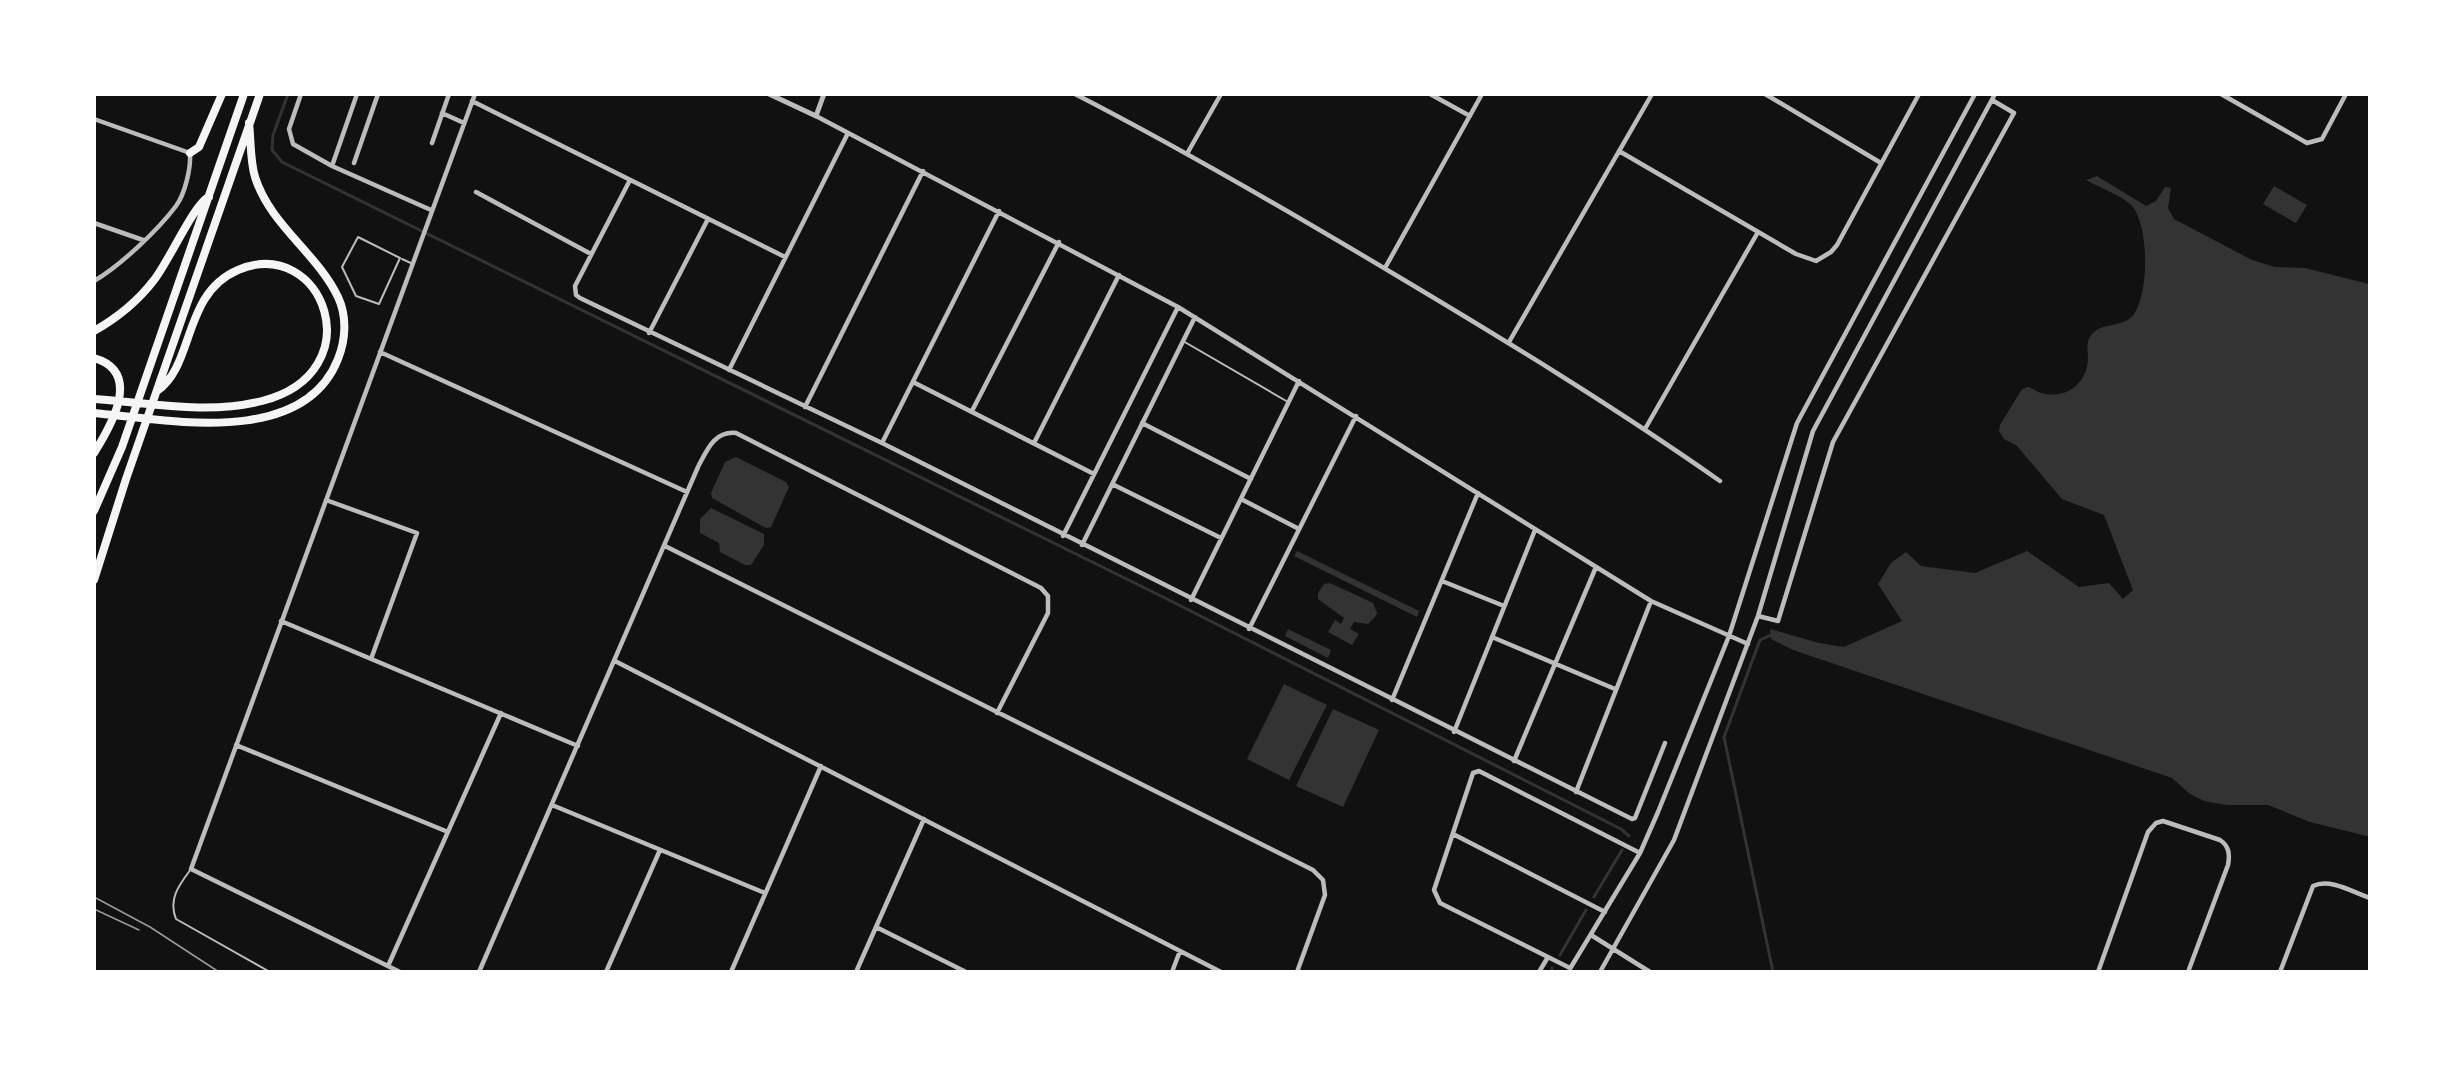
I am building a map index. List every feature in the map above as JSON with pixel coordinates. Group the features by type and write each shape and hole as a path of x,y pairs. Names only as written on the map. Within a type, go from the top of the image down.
{"highway":[{"path":"190,153 199,147 222,94"},
{"path":"94,512 123,447 244,94"},
{"path":"94,580 260,94"},
{"path":"97,413 217,422 251,420 294,406 312,395 332,371 341,352 344,333 338,296 325,276 275,215 255,177 249,123"},
{"path":"94,331 122,312 154,281 179,243 197,206 209,196"},
{"path":"98,399 179,406 226,407 259,402 281,395 300,383 315,369 327,340 325,310 316,292 302,278 272,266 255,266 230,275 214,288 201,306 173,375 157,391"},
{"path":"94,358 114,370 121,386 114,417 94,453"}],"street":[{"path":"301,94 289,129 291,140 297,147 332,166 431,212"},
{"path":"332,166 357,94"},
{"path":"354,163 378,94"},
{"path":"432,143 449,94"},
{"path":"400,972 191,868 475,94"},
{"path":"769,94 923,171 1178,307 1652,601 1748,644"},
{"path":"816,116 824,94"},
{"path":"1075,94 1188,152 1509,342 1645,429 1720,481"},
{"path":"1188,152 1221,94"},
{"path":"1430,94 1470,116"},
{"path":"1385,268 1482,94"},
{"path":"1509,342 1652,94"},
{"path":"1765,94 1881,163"},
{"path":"1619,151 1796,254 1816,261 1831,252 1919,94"},
{"path":"1640,853 1479,771 1473,773 1434,890 1440,903 1548,957 1569,970 1640,853 1729,636 1797,423 1975,94"},
{"path":"1600,972 1674,840 1758,616 1813,431 1995,94"},
{"path":"2221,94 2307,143 2322,139 2346,94"},
{"path":"2235,102 2239,94"},
{"path":"1758,616 1778,621 1833,442 2014,113 1992,100"},
{"path":"472,101 786,257"},
{"path":"442,113 464,123"},
{"path":"94,119 190,153 191,164 177,204 144,240 94,281"},
{"path":"729,370 848,133"},
{"path":"806,406 923,171"},
{"path":"630,180 575,286 576,295 649,333 882,443 1454,732 1633,819 1665,743"},
{"path":"476,192 591,254"},
{"path":"882,443 999,211"},
{"path":"649,333 708,219"},
{"path":"94,223 144,240"},
{"path":"1645,429 1758,232"},
{"path":"972,411 1059,242"},
{"path":"1034,443 1119,274"},
{"path":"1063,536 1178,307"},
{"path":"1082,545 1195,317"},
{"path":"380,352 687,492"},
{"path":"1191,600 1299,381"},
{"path":"913,382 1094,474"},
{"path":"1249,629 1356,416"},
{"path":"1142,423 1251,479"},
{"path":"479,972 687,492 712,442 726,432 736,433 1041,588 1048,596 1048,613 997,712"},
{"path":"1112,484 1221,538"},
{"path":"1392,700 1478,494"},
{"path":"1241,499 1299,529"},
{"path":"326,500 417,532 371,659"},
{"path":"1454,732 1535,530"},
{"path":"665,546 1319,875 1326,887 1325,895 1297,972"},
{"path":"1514,761 1596,567"},
{"path":"1442,581 1504,606"},
{"path":"1576,792 1615,689 1652,601"},
{"path":"281,621 578,746"},
{"path":"1492,637 1615,689"},
{"path":"615,661 1221,972"},
{"path":"388,966 501,713"},
{"path":"236,745 448,832"},
{"path":"731,972 821,766"},
{"path":"552,805 765,893"},
{"path":"856,972 924,819"},
{"path":"2098,972 2152,826 2156,823 2170,822 2220,840 2227,845 2228,865 2188,972"},
{"path":"1453,834 1605,912"},
{"path":"606,972 660,850"},
{"path":"2280,972 2313,886 2326,883 2370,898"},
{"path":"876,927 966,972"},
{"path":"1591,935 1650,972"},
{"path":"1172,972 1180,951"},
{"path":"1539,972 1548,957"}],"lane":[{"path":"400,258 379,304 356,296 342,267 358,237 400,258 412,264"},
{"path":"1183,341 1288,402"},
{"path":"191,868 171,904 176,919 270,972"}],"shaded area":[{"path":"2097,176 2146,206 2156,201 2165,187 2171,188 2168,208 2174,219 2252,260 2275,267 2305,268 2369,284 2370,834 2367,836 2310,822 2268,805 2227,805 2204,801 2190,794 2172,778 1793,650 1771,639 1770,629 1819,643 1844,647 1902,621 1878,584 1891,563 1906,552 1921,566 1975,573 2027,551 2079,587 2109,583 2123,599 2133,590 2104,515 2062,499 2017,446 2004,439 1999,431 2000,425 2022,389 2028,387 2054,395 2075,387 2087,367 2090,336 2103,327 2130,318 2139,304 2145,260 2142,230 2138,217 2129,203 2086,180"},
{"path":"2274,186 2307,205 2296,223 2263,204"},
{"path":"736,457 786,482 789,487 771,527 766,528 712,498 711,493 725,462"},
{"path":"711,508 764,534 764,545 751,565 745,565 720,552 719,543 700,533 700,519"},
{"path":"1297,551 1419,611 1417,617 1294,556"},
{"path":"1330,583 1373,603 1377,613 1368,624 1354,622 1350,629 1359,634 1352,645 1328,632 1335,620 1341,624 1344,618 1318,599 1318,593 1324,584"},
{"path":"1288,629 1331,650 1328,658 1285,636"},
{"path":"1284,684 1327,705 1289,780 1247,759"},
{"path":"1333,709 1379,730 1343,807 1296,786"}],"waterway":[{"path":"288,94 273,135 272,150 282,162 1163,597 1621,829 1629,836"},
{"path":"1771,635 1760,640 1724,737 1773,972"},
{"path":"1594,897 1622,850"},
{"path":"1560,955 1586,910"},
{"path":"1551,972 1552,968"}],"tram line":[{"path":"94,897 150,927 219,972"},
{"path":"94,909 139,930"}]}
